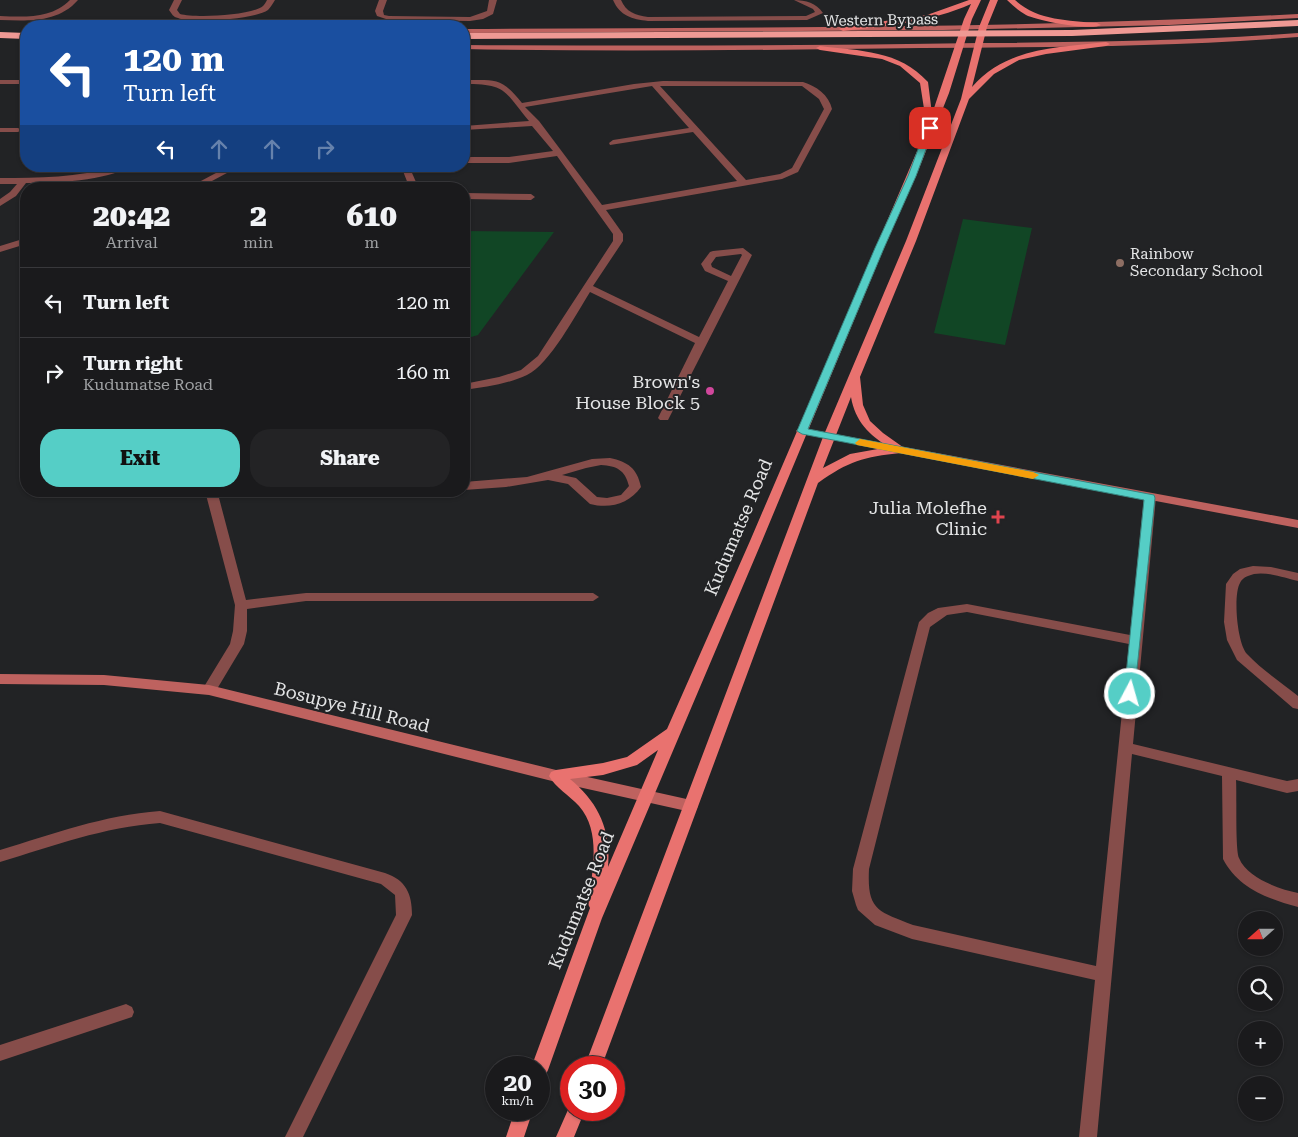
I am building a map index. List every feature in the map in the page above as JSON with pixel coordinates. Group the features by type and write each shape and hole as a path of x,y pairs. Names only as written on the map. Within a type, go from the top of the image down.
{"highway":[{"name":"Western Bypass","path":"470,41 882,40 1118,37 1262,28 1298,23"},
{"name":"Western Bypass","path":"470,36 1082,32 1298,28"},
{"path":"0,36 20,36"},
{"path":"0,42 20,42"}],"main road":[{"name":"Kudumatse Road","path":"544,1056 594,918 879,248 912,176 944,93 965,27 976,0"},
{"path":"843,29 938,16 976,0"},
{"path":"597,1056 691,806 731,693 855,373 911,241 965,99 983,27 994,0"},
{"path":"1011,0 1028,13 1048,20 1097,25"},
{"path":"965,99 992,71 1010,61 1036,54 1106,44"},
{"path":"820,48 883,57 904,64 924,82 930,128"},
{"path":"855,373 856,404 863,420 873,432 901,450"},
{"path":"813,481 838,462 853,456 901,450"},
{"path":"556,776 603,769 632,761 672,732"},
{"path":"556,776 582,797 592,810 599,825 600,868 594,918"},
{"path":"514,1137 520,1121"},
{"path":"565,1137 572,1121"}],"street":[{"path":"0,18 29,19 57,14 67,8 74,0"},
{"path":"178,0 173,10 175,14 183,17 200,18 244,15 266,8 271,0"},
{"path":"383,0 378,11 381,16 390,18 480,17 490,12 493,0"},
{"path":"617,0 622,10 628,14 648,19 807,18 819,13 816,8 798,0"},
{"path":"470,31 1042,26 1298,16"},
{"path":"1042,26 1025,29 1022,31 1023,35 1029,39 1058,44"},
{"path":"907,28 923,33 927,38 924,42 910,46"},
{"path":"470,47 820,48 979,46 1164,43 1298,35"},
{"path":"0,82 20,82"},
{"path":"470,82 499,84 505,87 536,123 618,234 618,241 542,358 526,372 501,380 470,386"},
{"path":"522,105 654,84 803,84 811,87 828,103 828,109 795,170 782,176 600,208"},
{"path":"654,84 743,182"},
{"path":"470,128 536,123"},
{"path":"613,143 695,129"},
{"path":"0,130 18,130"},
{"path":"470,160 509,160 559,153"},
{"path":"0,181 62,180 106,172"},
{"path":"204,182 224,172"},
{"path":"0,203 14,194 20,186"},
{"path":"470,196 531,197"},
{"path":"0,249 20,243"},
{"path":"664,418 733,280"},
{"path":"589,288 701,342"},
{"path":"802,431 1150,498 1298,524"},
{"path":"470,486 493,486 547,476 588,463 603,461 621,464 632,474 636,487 625,498 607,502 594,501 572,481 547,476"},
{"path":"209,690 237,644 242,605 213,497"},
{"path":"1088,1137 1150,498"},
{"path":"1298,577 1249,570 1235,578 1232,584 1230,635 1242,657 1298,704"},
{"path":"242,605 306,597 593,598"},
{"path":"1103,975 912,932 881,920 864,905 860,891 862,869 924,625 931,616 949,609 966,608 1135,640"},
{"name":"Bosupye Hill Road","path":"0,679 114,680 209,690 556,776 691,806"},
{"path":"1125,747 1288,787 1298,785"},
{"path":"1230,774 1231,859 1239,871 1253,883 1272,894 1298,900"},
{"path":"0,856 116,822 138,817 160,817 385,879 396,885 404,895 404,915 294,1137"},
{"path":"0,1053 126,1012"}],"green space":[{"path":"963,219 1032,228 1005,345 934,333"},
{"path":"470,231 554,232 478,335 470,337"}],"slow traffic":[{"path":"860,443 1033,475"}],"place":[{"name":"Rainbow Secondary School","path":"1120,263"},
{"name":"Brown's House Block 5","path":"710,391"},
{"name":"Julia Molefhe Clinic","path":"998,517"}],"route":[{"path":"930,128 912,176 879,248 802,431 1150,498 1130,694"}]}
